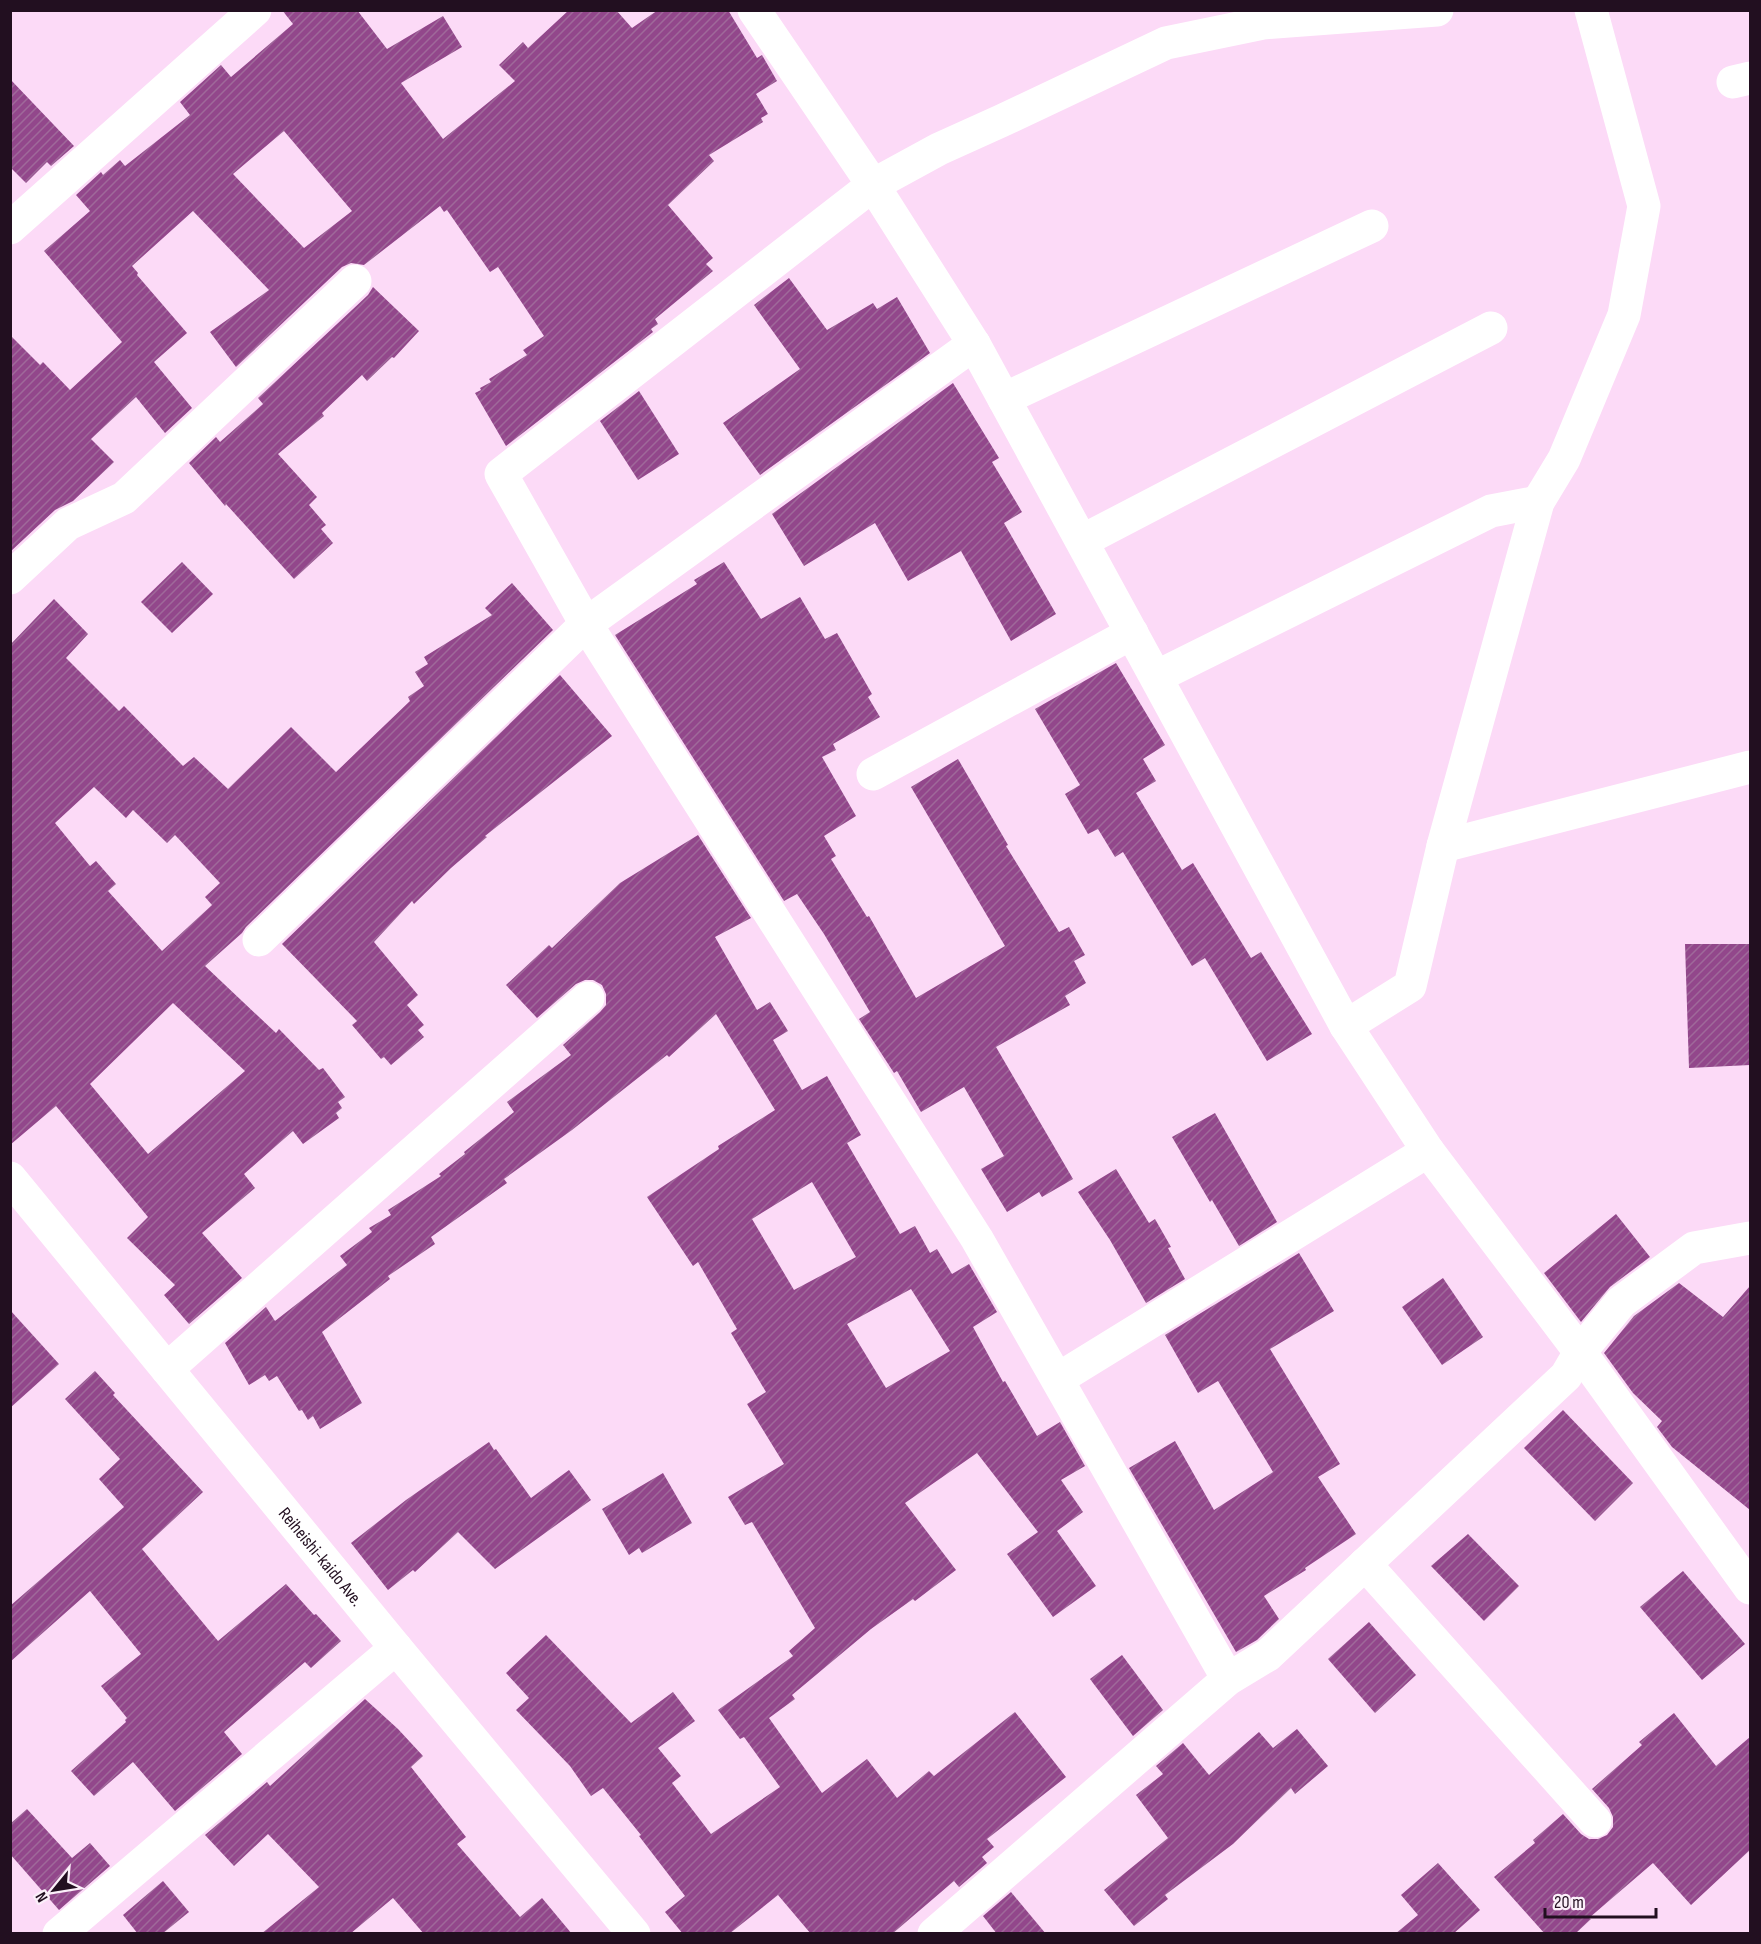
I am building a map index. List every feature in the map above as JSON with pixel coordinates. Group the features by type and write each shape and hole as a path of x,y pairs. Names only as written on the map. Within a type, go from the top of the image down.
{"street":[{"path":"10,228 255,10"},
{"path":"754,10 873,185 974,344 1346,1026 1428,1151 1580,1352 1750,1588"},
{"path":"1228,1679 977,1239 586,624 501,474 873,185 939,149 1166,43 1263,23 1437,10"},
{"path":"1346,1026 1410,986 1443,846 1538,502 1564,459 1624,315 1644,206 1591,10"},
{"path":"1004,399 1372,226"},
{"path":"10,578 68,524 124,498 355,281"},
{"path":"1082,541 1491,328"},
{"path":"259,940 586,624 974,344"},
{"path":"1156,677 1491,511 1538,502"},
{"path":"873,774 1132,633"},
{"path":"1443,846 1750,767"},
{"path":"167,1369 588,998"},
{"path":"1058,1380 1428,1151"},
{"name":"Reiheishi-kaido Ave.","path":"10,1178 634,1934"},
{"path":"934,1934 1228,1679 1268,1655 1566,1376 1580,1352 1621,1302 1694,1248 1750,1238"},
{"path":"1365,1564 1595,1821"},
{"path":"59,1934 396,1648"}],"building":[{"path":"282,10 357,10 387,49 443,16 462,47 401,83 443,139 515,81 499,65 523,42 528,48 569,10 616,10 632,28 658,10 728,10 757,58 762,55 777,81 756,94 768,114 761,118 763,122 709,155 714,161 668,205 713,258 706,264 713,271 655,319 658,324 651,329 653,332 506,446 475,393 491,382 489,379 527,355 523,350 544,336 498,267 490,272 447,210 444,212 440,206 364,265 351,263 342,267 236,367 210,332 269,290 193,211 132,266 138,273 137,275 187,333 154,362 192,408 165,433 136,397 91,439 114,462 73,501 55,510 10,552 10,335 40,365 43,362 70,390 122,342 44,251 90,211 76,195 101,172 103,175 120,160 125,166 190,115 180,102 221,65 231,77 293,24","holes":["284,131 352,211 304,248 233,174"]},
{"path":"10,79 74,146 51,166 47,162 26,183 10,167"},
{"path":"789,278 827,330 873,303 877,309 897,297 930,353 760,475 723,423 800,369 754,305"},
{"path":"373,287 419,331 394,358 392,357 367,381 362,375 322,413 324,416 278,454 317,497 309,505 326,525 321,529 333,543 294,579 226,504 225,506 189,463 216,437 220,442 263,404 258,398 368,295"},
{"path":"953,383 999,458 992,462 1022,512 1004,523 1056,614 1011,641 961,551 908,581 875,523 804,566 772,514"},
{"path":"639,391 679,454 638,480 600,421"},
{"path":"182,562 213,594 172,633 141,602"},
{"path":"724,562 761,619 800,597 825,639 837,633 872,694 868,697 880,717 833,744 836,750 822,757 856,816 824,836 836,856 831,859 867,917 869,916 916,998 1005,946 911,787 958,759 1008,845 1006,846 1059,932 1069,927 1085,955 1074,961 1086,983 1065,996 1070,1005 996,1047 1073,1179 1042,1197 1039,1192 1007,1212 981,1169 1004,1156 964,1087 921,1112 897,1071 894,1073 859,1019 870,1012 824,934 797,894 784,901 615,635 697,584 694,580"},
{"path":"512,583 553,630 242,933 205,966 276,1033 279,1029 319,1070 323,1068 345,1097 338,1102 342,1108 336,1113 339,1118 303,1144 293,1131 244,1174 255,1188 202,1233 242,1278 189,1324 164,1295 175,1285 127,1238 148,1217 56,1106 10,1145 10,645 54,599 88,634 66,658 119,711 124,706 183,766 194,757 228,789 291,727 336,772 410,701 408,697 424,686 415,672 428,664 424,657 492,615 485,608","holes":["94,787 126,818 133,810 167,843 175,835 220,883 205,897 212,905 162,951 108,891 116,884 96,861 90,866 55,823","173,1003 245,1071 148,1154 90,1084"]},
{"path":"1116,663 1165,745 1143,759 1156,781 1136,793 1182,870 1193,863 1251,958 1261,952 1312,1034 1267,1061 1205,958 1192,966 1123,852 1115,857 1098,829 1088,834 1065,794 1080,785 1035,709"},
{"path":"560,675 612,736 485,836 487,837 414,904 412,901 374,942 418,995 407,1005 424,1025 418,1030 424,1037 391,1065 384,1057 381,1059 352,1025 357,1021 282,944"},
{"path":"698,835 751,918 715,937 757,1010 770,1002 788,1031 773,1040 802,1090 827,1076 861,1135 847,1143 900,1234 915,1226 930,1253 937,1249 952,1274 969,1264 997,1312 973,1327 1003,1382 1005,1381 1037,1436 1060,1422 1085,1466 1061,1480 1083,1512 1057,1531 1096,1586 1053,1617 1007,1554 1038,1532 977,1453 905,1503 956,1570 915,1601 913,1599 871,1629 792,1695 795,1699 769,1718 822,1793 867,1759 897,1798 929,1771 934,1776 1015,1712 1066,1777 987,1839 994,1847 982,1857 987,1863 959,1887 954,1881 892,1934 811,1934 778,1895 729,1934 683,1934 665,1912 685,1896 639,1836 641,1835 603,1788 591,1796 570,1766 516,1710 529,1698 506,1673 546,1635 631,1723 673,1692 695,1721 658,1748 681,1776 672,1783 711,1834 780,1787 744,1737 740,1739 718,1710 793,1656 789,1651 815,1628 752,1522 745,1525 728,1497 784,1464 747,1404 766,1392 731,1333 737,1329 698,1262 693,1266 647,1197 719,1149 718,1146 775,1110 716,1014 669,1057 667,1055 572,1130 504,1179 507,1183 431,1237 435,1244 388,1276 390,1279 322,1332 362,1403 320,1429 313,1416 308,1420 302,1410 299,1411 277,1376 269,1381 265,1375 249,1385 225,1343 266,1307 275,1321 347,1265 340,1256 372,1232 369,1228 391,1215 388,1210 441,1176 439,1174 465,1154 464,1152 514,1112 507,1102 571,1055 563,1045 606,1005 606,994 602,985 593,980 585,980 576,984 537,1018 506,985 549,945 552,948 620,883","holes":["812,1182 856,1257 794,1290 752,1219","911,1289 950,1351 886,1388 847,1324"]},
{"path":"1685,944 1750,944 1750,1065 1689,1068"},
{"path":"1215,1113 1277,1222 1239,1246 1172,1137"},
{"path":"1116,1169 1149,1223 1155,1219 1185,1279 1146,1303 1110,1240 1078,1192"},
{"path":"1616,1214 1650,1257 1610,1287 1581,1322 1544,1273"},
{"path":"1299,1253 1334,1311 1270,1349 1340,1464 1318,1477 1356,1534 1305,1568 1306,1570 1264,1596 1279,1619 1257,1640 1236,1652 1129,1468 1175,1441 1214,1510 1273,1472 1218,1381 1198,1393 1165,1335"},
{"path":"1443,1278 1483,1337 1442,1365 1402,1307"},
{"path":"1679,1283 1723,1317 1750,1286 1750,1510 1672,1447 1657,1427 1662,1421 1633,1393 1604,1353 1634,1316"},
{"path":"10,1310 59,1364 10,1408"},
{"path":"95,1371 115,1393 113,1395 203,1492 142,1549 218,1641 286,1584 341,1641 311,1668 305,1662 224,1732 242,1754 175,1811 133,1762 94,1796 71,1771 126,1722 127,1718 101,1686 141,1654 90,1591 10,1662 10,1606 124,1507 99,1479 120,1459 65,1399"},
{"path":"1563,1410 1633,1483 1595,1521 1524,1448"},
{"path":"489,1442 531,1498 569,1470 591,1500 495,1569 458,1532 415,1572 413,1570 388,1590 351,1543 406,1500"},
{"path":"663,1473 692,1523 642,1553 639,1548 629,1555 602,1509"},
{"path":"1468,1534 1519,1586 1484,1621 1431,1566"},
{"path":"1683,1571 1745,1644 1702,1680 1640,1607"},
{"path":"1369,1622 1416,1675 1375,1713 1328,1659"},
{"path":"1122,1655 1163,1710 1133,1736 1090,1679"},
{"path":"365,1699 423,1756 411,1767 466,1837 457,1844 520,1917 542,1898 572,1934 424,1934 393,1898 350,1934 261,1934 319,1887 268,1834 234,1866 205,1835 267,1782 270,1786"},
{"path":"1674,1713 1716,1766 1750,1737 1750,1850 1691,1905 1653,1863 1589,1918 1591,1919 1575,1934 1545,1934 1494,1877 1535,1843 1533,1840 1563,1814 1581,1834 1589,1839 1598,1839 1607,1835 1613,1827 1613,1817 1609,1808 1592,1789 1642,1745 1639,1742"},
{"path":"1297,1729 1328,1766 1295,1794 1291,1788 1233,1844 1165,1895 1168,1899 1134,1926 1104,1890 1168,1838 1136,1795 1163,1774 1156,1766 1183,1743 1209,1775 1259,1732 1273,1748"},
{"path":"27,1809 72,1858 90,1843 110,1866 59,1910 10,1854 10,1824"},
{"path":"1438,1863 1480,1910 1453,1934 1395,1934 1418,1915 1401,1895"},
{"path":"163,1881 189,1912 162,1934 138,1934 123,1915"},
{"path":"1011,1892 1046,1934 997,1934 983,1916"}]}
